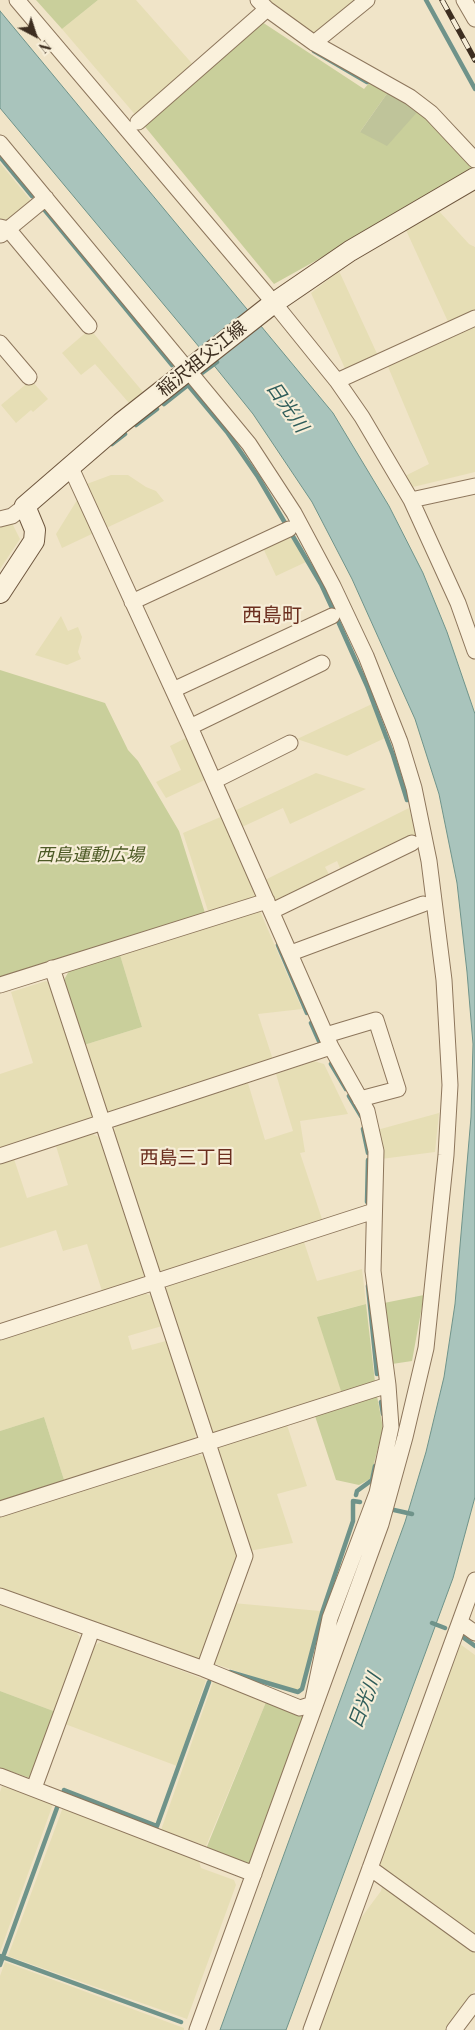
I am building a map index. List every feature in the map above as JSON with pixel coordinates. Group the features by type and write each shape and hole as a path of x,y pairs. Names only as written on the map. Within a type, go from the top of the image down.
{"main road":[{"name":"稲沢祖父江線","path":"12,514 71,468 122,423 272,304 350,251 475,178"},
{"path":"0,593 34,541 35,530 12,514"}],"street":[{"path":"18,0 337,381 389,460 411,500 458,603 475,651"},
{"path":"314,43 367,0"},
{"path":"138,122 263,5 314,43 410,97 431,114 475,160"},
{"path":"0,143 190,369 249,444 294,513 333,586 358,639 400,742 414,788 429,861 444,980 450,1085 439,1232 426,1348 406,1437 381,1524 198,2030"},
{"path":"46,198 3,231 89,326"},
{"path":"337,381 475,318"},
{"path":"0,343 28,377"},
{"path":"0,1596 204,1669 300,1708 312,1704 330,1618 377,1494 391,1427 388,1385 373,1271 376,1151 367,1111 329,1041 190,727 71,468"},
{"path":"411,500 475,486"},
{"path":"0,504 12,514"},
{"path":"132,602 289,529"},
{"path":"173,690 332,616"},
{"path":"190,727 322,663"},
{"path":"214,781 290,743"},
{"path":"0,985 52,968 270,906 412,843"},
{"path":"291,953 423,904"},
{"path":"52,968 245,1556 204,1669"},
{"path":"0,1156 103,1123 329,1041 376,1020 398,1089 360,1099"},
{"path":"0,1332 374,1211"},
{"path":"0,1509 207,1441 388,1385"},
{"path":"311,2030 461,1623 475,1580"},
{"path":"461,1623 475,1633"},
{"path":"34,1788 92,1630"},
{"path":"0,1776 254,1874"},
{"path":"370,1868 475,1944"},
{"path":"454,2030 475,2002"}],"shaded area":[{"path":"98,0 136,0 196,68 138,118 62,29"},
{"path":"265,0 362,0 313,37"},
{"path":"0,163 33,203 6,224 0,222"},
{"path":"438,210 469,244 475,247 475,314 450,326 405,228"},
{"path":"339,271 379,358 347,373 311,293"},
{"path":"475,322 475,472 409,488 403,477 429,464 386,362"},
{"path":"90,329 143,392 129,403 95,364 81,375 62,353"},
{"path":"31,380 48,399 16,423 1,405"},
{"path":"111,475 128,475 156,491 164,501 104,529 84,485"},
{"path":"79,497 96,532 62,548 56,534"},
{"path":"12,523 20,539 0,569 0,526"},
{"path":"291,535 306,562 276,576 263,548"},
{"path":"61,616 68,631 78,627 82,637 78,652 81,659 67,665 35,655"},
{"path":"372,704 385,738 347,756 297,739"},
{"path":"190,736 209,778 166,798 156,782 181,770 170,746"},
{"path":"316,773 366,789 290,824 283,808 242,827 234,811"},
{"path":"409,808 417,836 342,873 337,861 325,867 331,878 277,905 265,880"},
{"path":"223,816 260,895 208,911 183,833"},
{"path":"260,911 302,1009 258,1014 274,1063 113,1115 105,1110 84,1045 142,1027 120,955"},
{"path":"46,981 53,986 94,1114 89,1122 0,1151 0,1074 33,1063 11,992"},
{"path":"314,1061 324,1064 348,1114 300,1121 305,1152 300,1153 323,1222 164,1272 156,1268 113,1133 116,1125 248,1083 265,1140 293,1131 276,1074"},
{"path":"439,1113 435,1152 381,1159 377,1130"},
{"path":"93,1134 102,1139 145,1273 141,1281 103,1294 87,1244 63,1251 56,1230 0,1248 0,1164 14,1159 27,1198 68,1185 56,1146"},
{"path":"304,1242 317,1281 362,1269 366,1304 327,1314 342,1394 217,1434 208,1430 164,1293 168,1284"},
{"path":"144,1293 152,1296 162,1326 128,1336 132,1350 166,1341 197,1433 192,1442 65,1483 44,1417 0,1431 0,1339"},
{"path":"287,1425 307,1486 277,1494 293,1543 249,1551 216,1453 220,1446"},
{"path":"197,1454 206,1457 239,1558 202,1656 191,1661 0,1591 0,1517"},
{"path":"233,1603 320,1611 301,1689 297,1691 212,1663"},
{"path":"0,1604 77,1633 83,1642 56,1712 0,1691"},
{"path":"102,1641 206,1680 177,1766 65,1724 94,1646"},
{"path":"460,1644 475,1655 475,1941 376,1869"},
{"path":"213,1682 266,1702 206,1846 161,1830"},
{"path":"2,1786 53,1804 0,1952 0,1792"},
{"path":"63,1807 198,1858 201,1868 234,1880 236,1885 187,2019 8,1956"},
{"path":"383,1881 475,1947 475,1990 446,2030 318,2030 358,1922 381,1891"},
{"path":"5,1962 184,2028 184,2030 0,2030 0,1976"}],"green space":[{"path":"36,0 98,0 62,29"},
{"path":"262,22 364,89 370,82 388,92 360,132 419,110 472,163 471,174 274,284 142,123"},
{"path":"388,92 419,110 387,146 360,132"},
{"name":"西島運動広場","path":"0,670 105,703 128,750 138,761 179,831 205,913 0,977"},
{"path":"120,955 142,1027 84,1045 64,984 65,978 69,971"},
{"path":"424,1295 412,1361 392,1364 384,1303"},
{"path":"366,1304 375,1382 342,1394 317,1317"},
{"path":"377,1396 383,1428 370,1479 359,1485 336,1480 315,1416"},
{"path":"44,1417 65,1483 0,1504 0,1431"},
{"path":"0,1691 56,1712 30,1778 0,1768"},
{"path":"266,1702 303,1715 306,1725 257,1859 249,1864 206,1849"}],"water":[{"name":"日光川","path":"0,11 333,413 389,506 423,573 447,632 475,714 475,1497 453,1578 286,2030 220,2030 405,1522 426,1452 444,1377 455,1304 471,1117 473,1044 457,883 439,794 415,719 352,579 312,502 253,414 0,108"}],"waterway":[{"path":"426,0 475,89"},
{"path":"314,51 367,82"},
{"path":"0,157 32,196"},
{"path":"43,208 172,365"},
{"path":"202,373 217,362"},
{"path":"164,404 188,385 227,432 258,477 321,584 333,610 367,686 393,755 407,800"},
{"path":"136,425 157,409"},
{"path":"112,444 125,434"},
{"path":"278,945 307,1013"},
{"path":"311,1023 319,1041"},
{"path":"331,1064 346,1089"},
{"path":"349,1096 361,1116"},
{"path":"363,1129 368,1153"},
{"path":"367,1202 368,1160"},
{"path":"368,1286 377,1374"},
{"path":"381,1402 383,1414"},
{"path":"356,1495 357,1491 372,1480 375,1466"},
{"path":"230,1672 298,1692 302,1689 322,1613 353,1521 353,1501 360,1502"},
{"path":"394,1510 412,1514"},
{"path":"432,1623 445,1628"},
{"path":"464,1638 475,1646"},
{"path":"63,1794 64,1790 157,1826 209,1682"},
{"path":"0,1965 58,1805"},
{"path":"0,1956 181,2022"}],"railway":[{"path":"442,0 475,60"}],"district":[{"name":"西島町","path":"272,616"},
{"name":"西島三丁目","path":"187,1158"}]}
